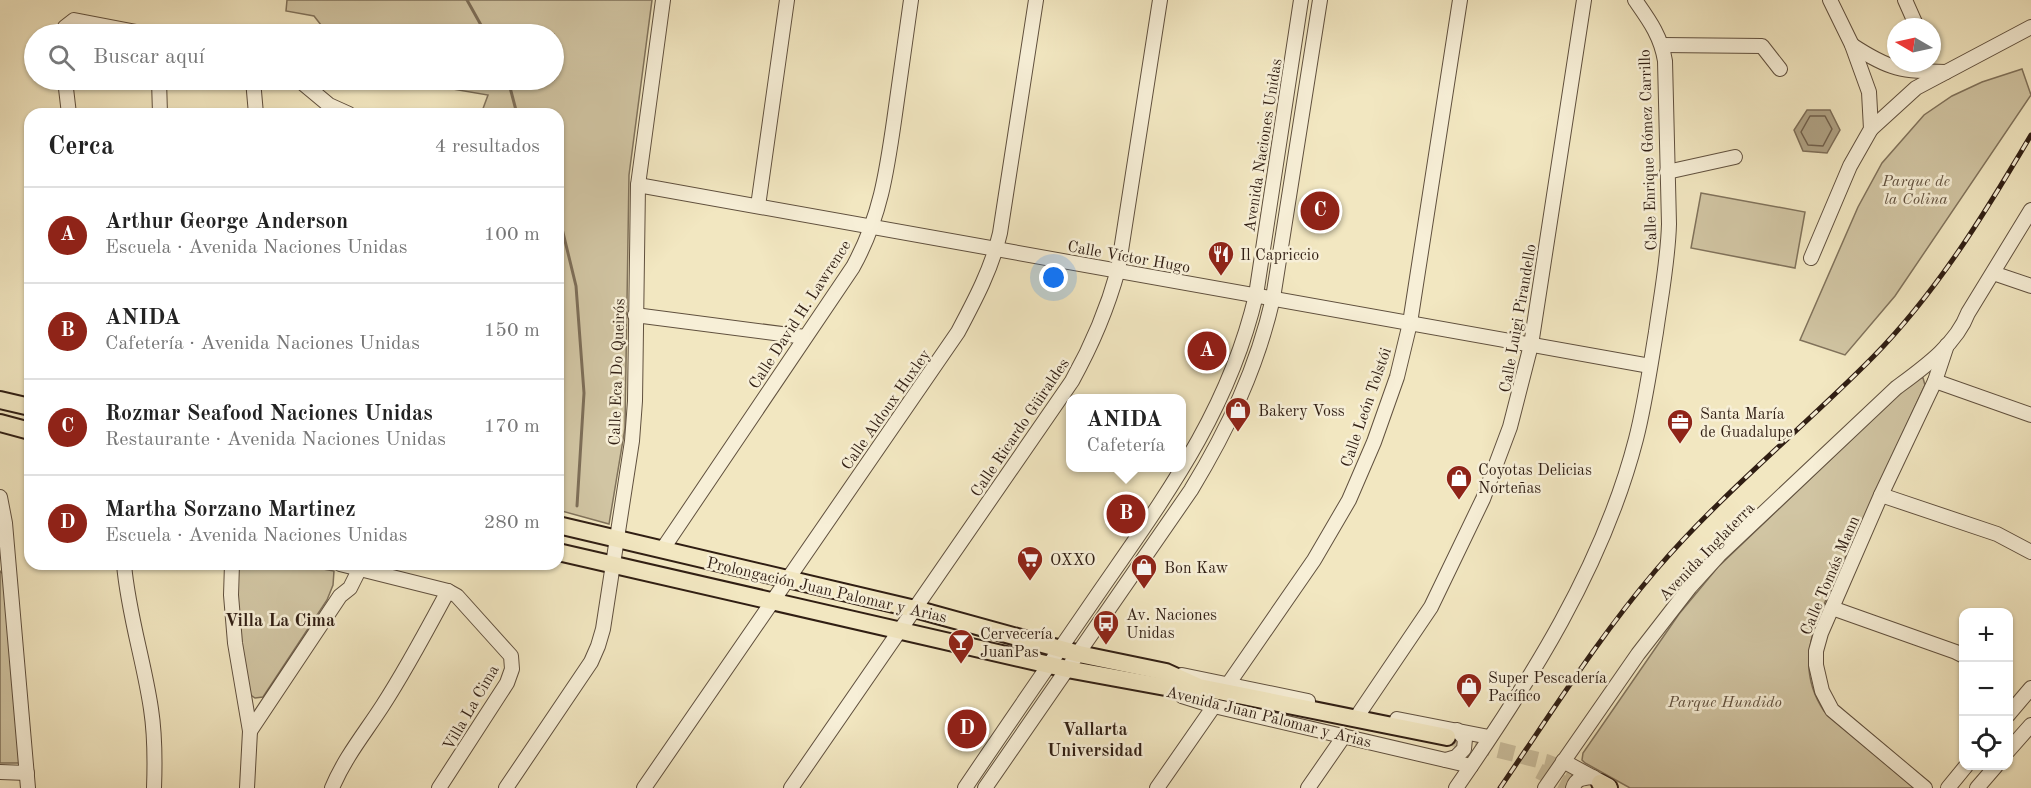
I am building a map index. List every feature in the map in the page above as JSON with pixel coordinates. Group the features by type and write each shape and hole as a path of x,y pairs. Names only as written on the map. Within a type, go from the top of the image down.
{"main road":[{"path":"0,400 24,406"},
{"path":"0,423 24,429"},
{"name":"Prolongación Juan Palomar y Arias","path":"564,526 915,609 1079,654 1166,672"},
{"name":"Prolongación Juan Palomar y Arias","path":"564,553 899,632 1149,686"},
{"name":"Avenida Juan Palomar y Arias","path":"1166,672 1199,687 1448,743"},
{"name":"Avenida Juan Palomar y Arias","path":"1149,686 1202,694 1448,743"}],"street":[{"name":"Calle Eca Do Queirós","path":"506,788 595,654 603,629 634,420 638,185 663,0"},
{"path":"758,206 788,0"},
{"name":"Calle David H. Lawrence","path":"662,550 804,337 854,267 872,227 885,182 911,0"},
{"name":"Calle Aldoux Huxley","path":"644,788 958,332 983,283 996,248 1035,0"},
{"name":"Calle Ricardo Güiraldes","path":"791,788 1072,381 1100,325 1118,270 1160,0"},
{"name":"Avenida Naciones Unidas","path":"1186,463 1230,377 1244,339 1256,295 1301,0"},
{"path":"985,788 1182,504 1215,451 1241,399 1265,333 1273,298 1320,0"},
{"name":"Calle León Tolstói","path":"1228,683 1314,560 1349,500 1374,442 1397,377 1410,323 1460,0"},
{"name":"Calle Luigi Pirandello","path":"1360,712 1431,607 1473,522 1510,427 1531,345 1584,0"},
{"name":"Calle Enrique Gómez Carrillo","path":"1489,737 1545,650 1565,614 1607,524 1635,440 1650,366 1668,251 1665,61 1656,30 1635,0"},
{"path":"1830,0 1852,45 1869,92 1870,129"},
{"path":"1905,0 1913,18"},
{"path":"68,24 74,20 95,24"},
{"path":"1941,67 2031,27"},
{"path":"1662,45 1762,46 1780,69"},
{"path":"1852,45 1887,65"},
{"path":"1861,72 1862,62 1865,59 1873,59"},
{"path":"1811,258 1850,166 1870,129 1934,72"},
{"path":"66,90 68,108"},
{"path":"159,90 160,108"},
{"path":"254,90 255,108"},
{"path":"311,90 336,108"},
{"path":"1667,172 1735,157"},
{"name":"Calle Víctor Hugo","path":"638,185 1650,366"},
{"name":"Avenida Inglaterra","path":"1896,388 1905,374 1968,313 2031,210"},
{"path":"1994,273 2031,286"},
{"name":"Avenida Inglaterra","path":"1545,788 1656,629 1690,587 1719,555 1896,388 1924,367 1963,327 1968,313"},
{"path":"635,315 804,337"},
{"name":"Calle Tomás Mann","path":"1925,788 1832,710 1818,678 1816,651 1881,495 1935,381 1947,344"},
{"path":"1935,381 2031,415"},
{"name":"Avenida Naciones Unidas","path":"964,788 1181,472"},
{"path":"1881,495 1997,534 2031,552"},
{"path":"0,497 5,523 4,565 27,788"},
{"path":"125,570 151,710 155,760 154,788"},
{"path":"232,570 231,595 235,643 250,731 247,788"},
{"name":"Villa La Cima","path":"250,731 340,596 350,570"},
{"name":"Villa La Cima","path":"370,570 448,591 457,596 511,656 513,669 507,683 439,788"},
{"path":"332,788 356,742 383,705 411,660 448,591"},
{"path":"1832,608 1959,654"},
{"name":"Avenida Juan Palomar y Arias","path":"1166,672 1360,712 1448,743 1471,765"},
{"name":"Avenida Juan Palomar y Arias","path":"1149,686 1214,706 1344,736 1448,743 1489,737"},
{"path":"2014,698 2031,688"},
{"path":"1157,788 1214,706"},
{"path":"2013,745 2031,724"},
{"path":"1308,788 1344,736"},
{"path":"1456,788 1489,737"},
{"path":"1563,761 1604,784"},
{"path":"1948,788 1962,770"},
{"path":"1977,788 1992,770"},
{"path":"0,772 27,773"},
{"path":"1573,788 1581,778 1604,784"}],"green space":[{"path":"287,0 652,0 629,175 625,428 609,524 564,512 564,108 483,108 488,95 459,90 564,90 564,24 320,24 314,16 286,11"},
{"name":"Parque de la Colina","path":"2022,69 2031,95 1895,296 1845,355 1800,340 1858,207 1882,163 1924,115 1952,96 1982,82"},
{"path":"1701,193 1805,212 1795,268 1691,248"},
{"name":"Parque Hundido","path":"1917,377 1923,378 1925,385 1819,615 1809,652 1813,688 1824,711 1914,788 1630,788 1585,763 1582,760 1583,753 1679,614 1718,567"},
{"path":"237,570 334,571 333,585 327,600 263,697 255,698 248,693 239,638"},
{"path":"0,571 4,575 21,763 0,763"}],"water":[{"path":"1807,110 1830,110 1840,130 1827,153 1803,151 1794,130"}],"waterway":[{"path":"467,0 480,24"},
{"path":"511,90 515,108"},
{"path":"564,237 576,286 584,393 577,506"}],"tunnel":[{"path":"1452,738 1546,762 1574,773"},
{"path":"1539,771 1572,788"}],"railway":[{"path":"1500,788 1594,650 1656,570 1708,514 1873,357 1918,306 1959,251 2031,135"}],"place":[{"name":"Rozmar Seafood Naciones Unidas","path":"1320,211"},
{"name":"Il Capriccio","path":"1221,277"},
{"name":"Arthur George Anderson","path":"1207,351"},
{"name":"Bakery Voss","path":"1238,433"},
{"name":"Santa María de Guadalupe","path":"1680,445"},
{"name":"Coyotas Delicias Norteñas","path":"1459,501"},
{"name":"ANIDA","path":"1126,514"},
{"name":"OXXO","path":"1030,582"},
{"name":"Bon Kaw","path":"1144,590"},
{"name":"Av. Naciones Unidas","path":"1106,646"},
{"name":"Cervecería JuanPas","path":"961,665"},
{"name":"Super Pescadería Pacífico","path":"1469,709"},
{"name":"Martha Sorzano Martinez","path":"967,729"}],"district":[{"name":"Villa La Cima","path":"280,620"},
{"name":"Vallarta Universidad","path":"1095,739"}]}
